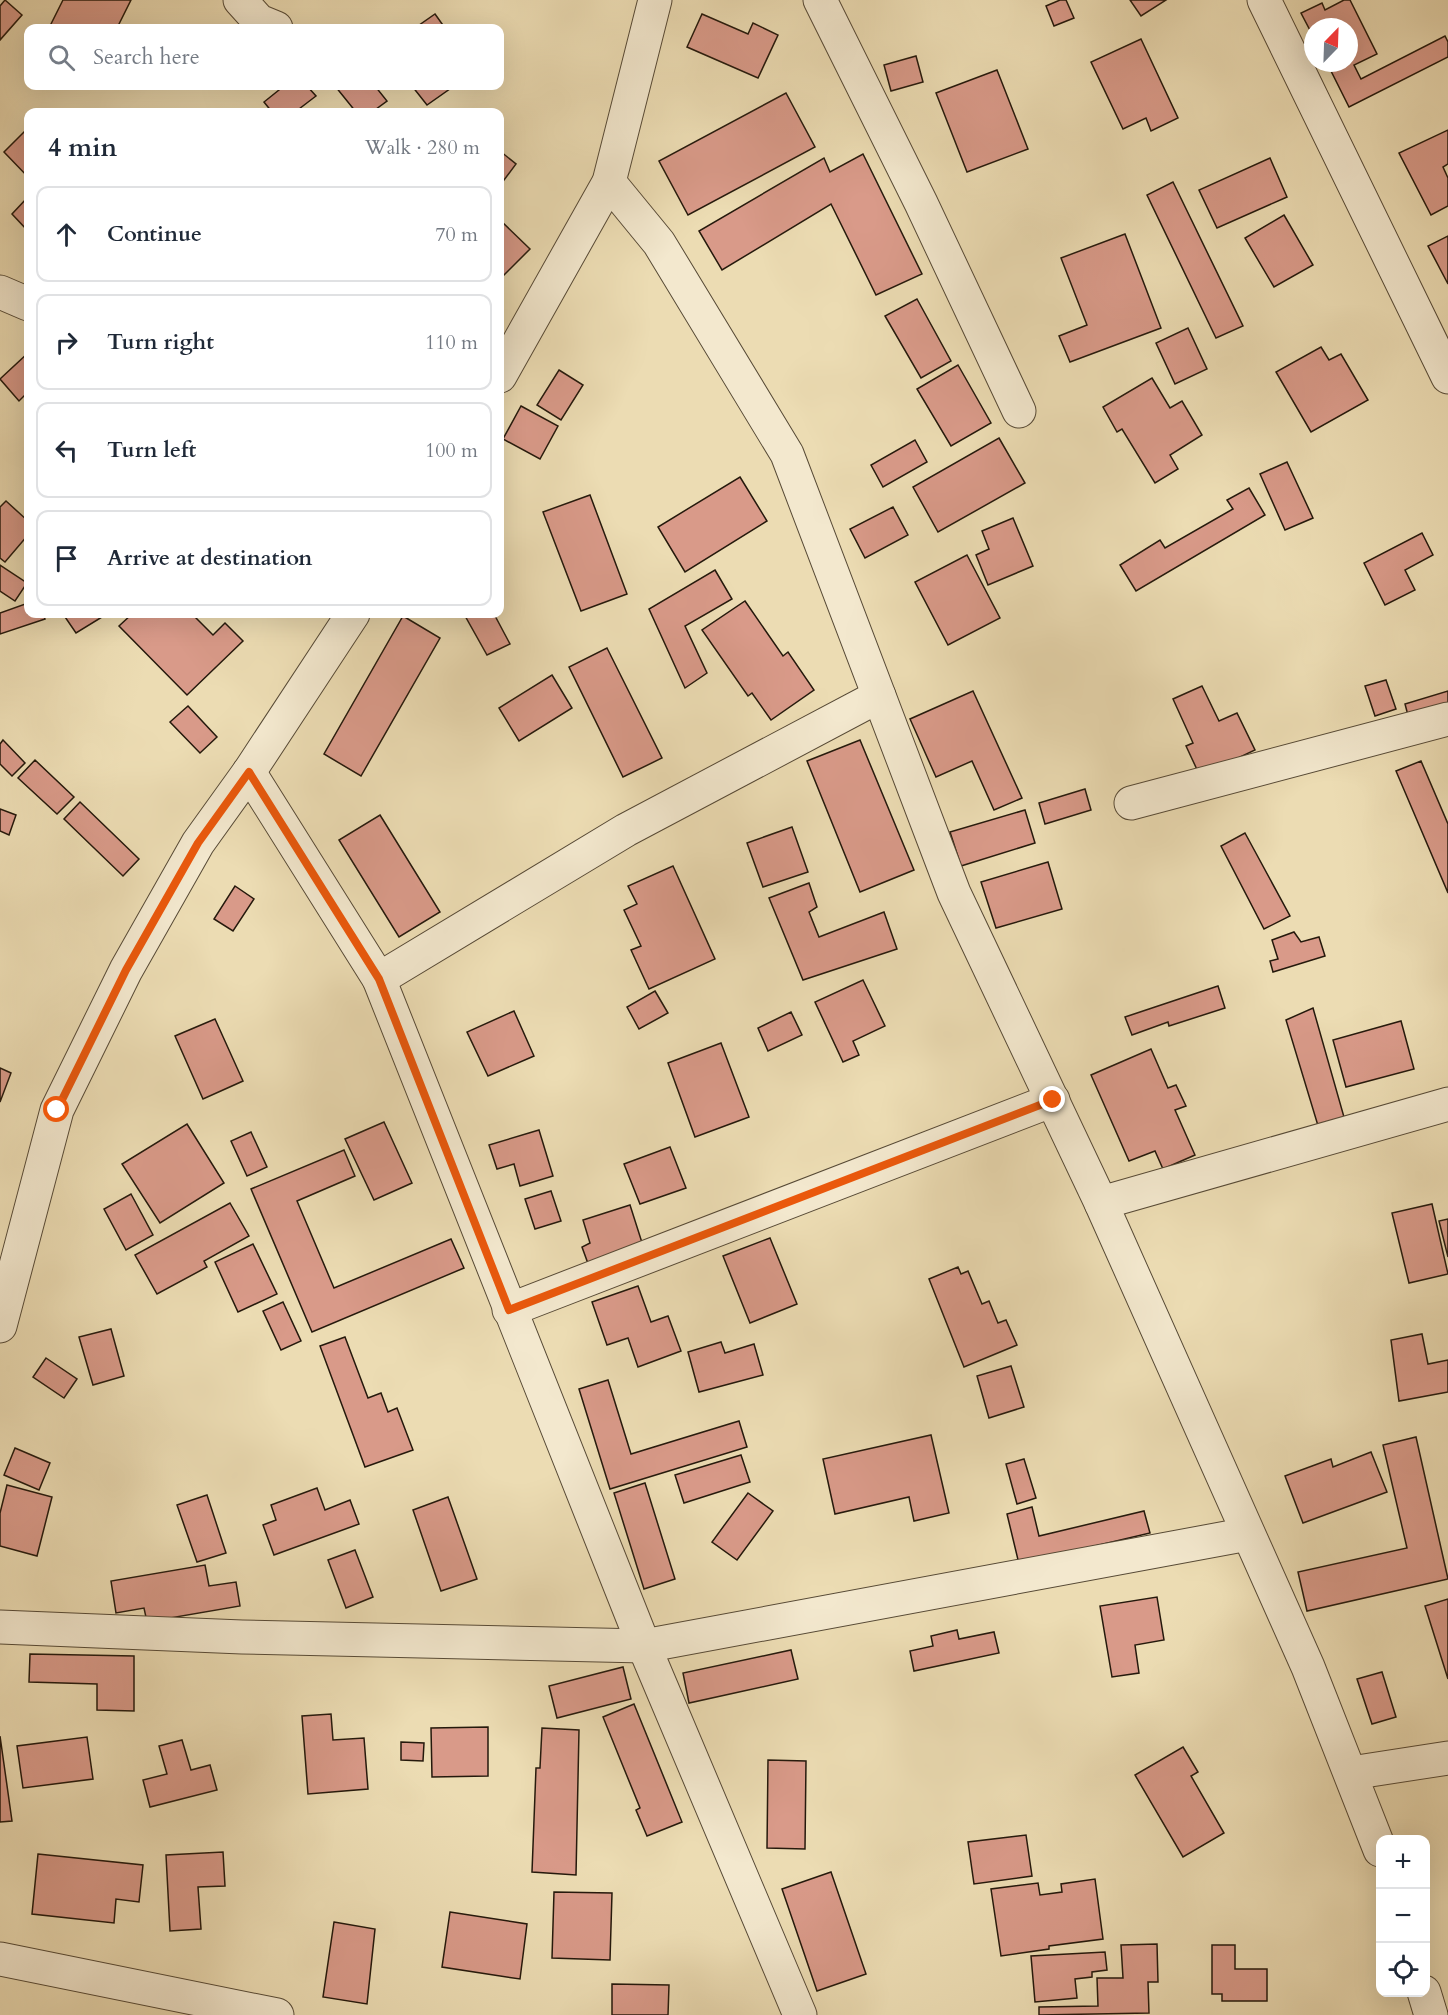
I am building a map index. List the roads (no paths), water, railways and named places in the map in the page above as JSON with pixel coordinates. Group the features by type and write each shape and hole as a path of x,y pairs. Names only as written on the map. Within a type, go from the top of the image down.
{"street":[{"path":"240,0 259,21 266,24"},
{"path":"504,369 609,182 655,0"},
{"path":"820,0 921,202 1019,411"},
{"path":"1264,0 1448,377"},
{"path":"609,182 658,243 787,454 954,893 1101,1203 1308,1667 1376,1840"},
{"path":"0,292 24,302"},
{"path":"0,1326 57,1110 126,970 198,843 249,772 350,618"},
{"path":"379,979 626,830 879,696"},
{"path":"1131,803 1448,719"},
{"path":"249,772 379,979 644,1646 800,2015"},
{"path":"509,1310 1053,1100"},
{"path":"1101,1203 1448,1104"},
{"path":"0,1627 242,1637 644,1646 1248,1534"},
{"path":"1350,1773 1448,1758"},
{"path":"0,1959 277,2015"},
{"path":"1426,1997 1431,2015"}]}
